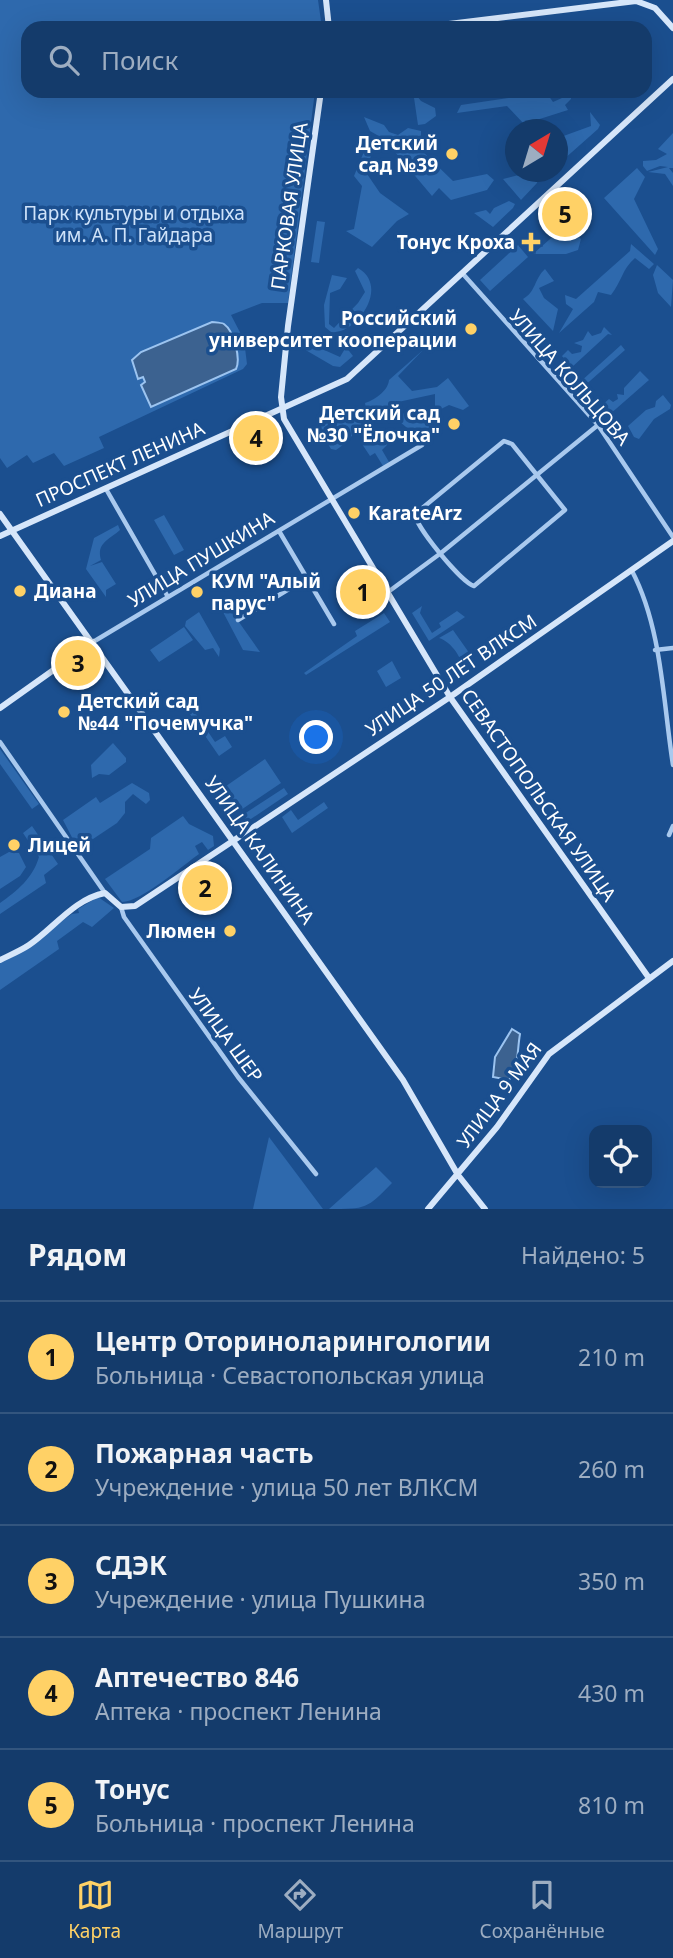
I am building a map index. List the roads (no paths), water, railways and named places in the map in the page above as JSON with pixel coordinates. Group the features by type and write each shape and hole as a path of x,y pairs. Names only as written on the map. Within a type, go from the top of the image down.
{"street":[{"path":"326,0 328,21"},
{"path":"473,21 636,1 655,8 673,28"},
{"name":"ПРОСПЕКТ ЛЕНИНА","path":"0,536 351,376 673,79"},
{"name":"ПАРКОВАЯ УЛИЦА","path":"281,409 288,326 320,98"},
{"name":"УЛИЦА КОЛЬЦОВА","path":"463,274 598,425 673,539"},
{"name":"СЕВАСТОПОЛЬСКАЯ УЛИЦА","path":"281,409 450,697 649,978"},
{"path":"387,593 441,553 598,425"},
{"path":"509,441 537,475 565,510 484,579 474,586 468,585 415,519 415,514 456,477 509,441"},
{"name":"УЛИЦА ПУШКИНА","path":"0,708 93,642 422,445"},
{"path":"106,488 168,597"},
{"name":"УЛИЦА КАЛИНИНА","path":"0,514 403,1080 458,1175 485,1209"},
{"path":"279,531 334,624"},
{"name":"УЛИЦА 50 ЛЕТ ВЛКСМ","path":"121,907 135,906 450,697 632,571 673,539"},
{"path":"632,571 643,593 673,765"},
{"path":"238,620 307,578"},
{"path":"655,650 673,648"},
{"path":"0,742 105,893 121,907"},
{"path":"669,835 673,826"},
{"path":"0,960 28,946 45,929 92,895 105,893"},
{"name":"УЛИЦА ШЕР","path":"121,907 124,917 239,1077 316,1174"},
{"name":"УЛИЦА 9 МАЯ","path":"428,1209 458,1175 549,1054 673,961"}],"place":[{"name":"Детский сад №39","path":"452,154"},
{"name":"Тонус","path":"565,214"},
{"name":"Тонус Кроха","path":"531,242"},
{"name":"Российский университет кооперации","path":"471,329"},
{"name":"Детский сад №30 \"Ёлочка\"","path":"454,424"},
{"name":"Аптечество 846","path":"256,438"},
{"name":"KarateArz","path":"354,513"},
{"name":"Диана","path":"20,591"},
{"name":"КУМ \"Алый парус\"","path":"197,592"},
{"name":"Центр Оториноларингологии","path":"363,592"},
{"name":"СДЭК","path":"78,663"},
{"name":"Детский сад №44 \"Почемучка\"","path":"64,712"},
{"name":"Лицей","path":"14,845"},
{"name":"Пожарная часть","path":"205,888"},
{"name":"Люмен","path":"230,931"}],"park label":[{"name":"Парк культуры и отдыха им. А. П. Гайдара","path":"134,224"}]}
